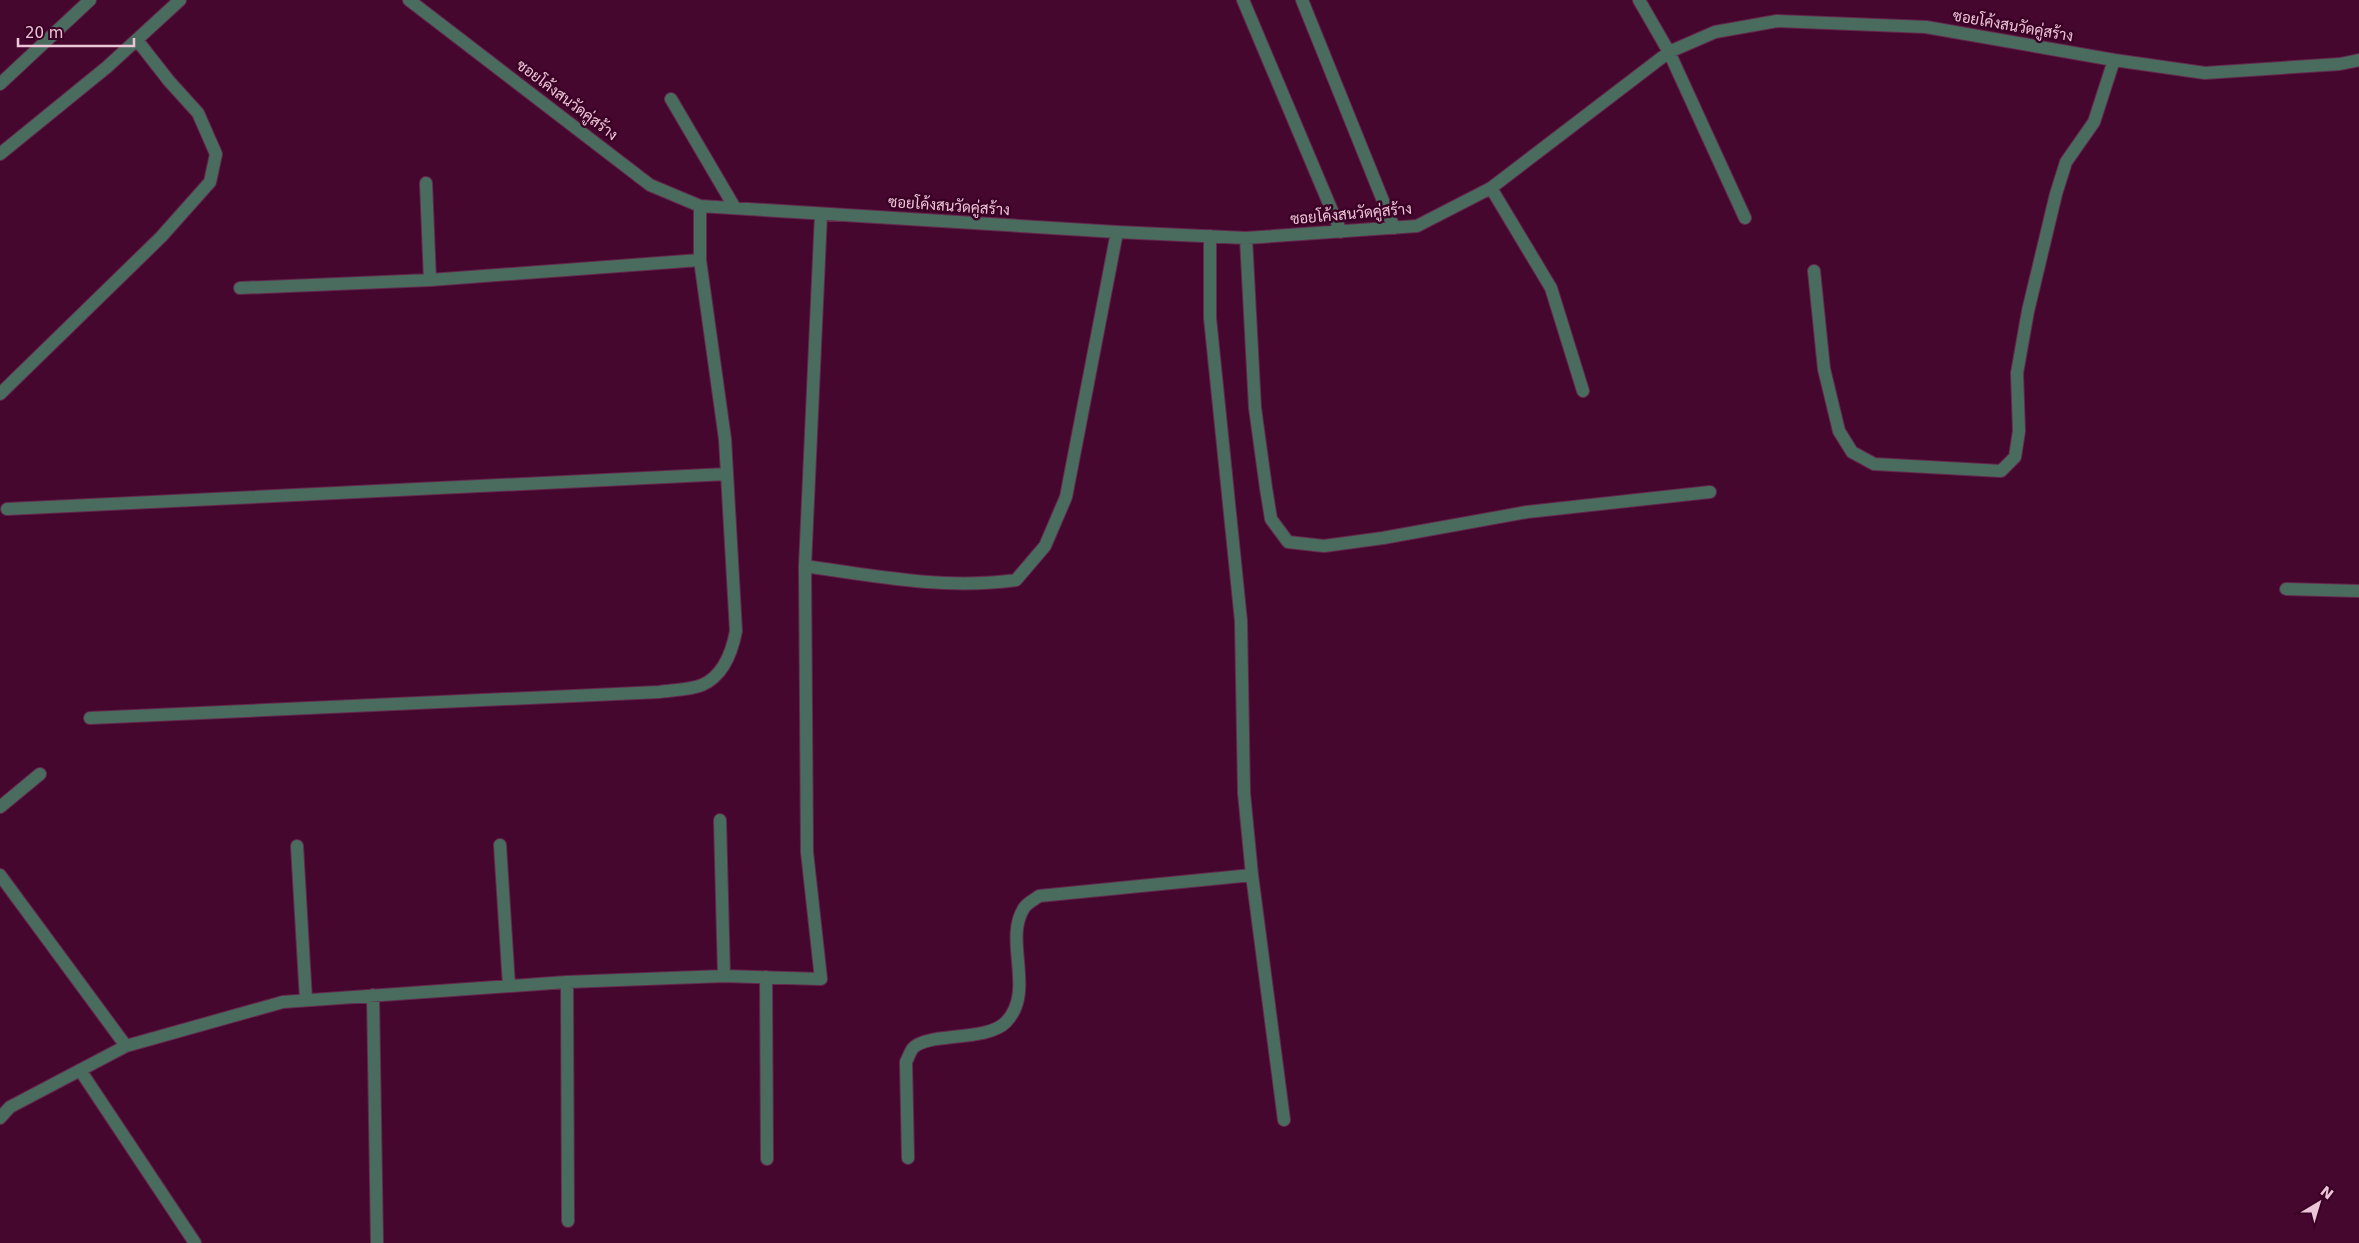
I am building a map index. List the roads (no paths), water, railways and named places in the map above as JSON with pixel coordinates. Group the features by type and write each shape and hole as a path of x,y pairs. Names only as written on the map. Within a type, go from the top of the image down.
{"street":[{"path":"0,84 90,0"},
{"path":"0,154 107,67 180,0"},
{"name":"ซอยโค้งสนวัดคู่สร้าง","path":"409,0 650,185 700,206 1117,232 1246,238 1417,226 1491,188 1669,52 1715,32 1778,21 1926,27 2114,60 2205,73 2340,64 2359,60"},
{"path":"1242,0 1341,232"},
{"path":"1302,0 1394,228"},
{"path":"1639,0 1669,52 1745,218"},
{"path":"0,394 161,237 210,182 216,154 198,113 169,82 137,40"},
{"path":"1814,271 1824,369 1839,431 1852,452 1874,464 2001,471 2015,457 2019,431 2017,373 2028,311 2056,194 2066,162 2094,122 2114,60"},
{"path":"671,99 735,208"},
{"path":"426,183 430,280"},
{"path":"1491,188 1550,288 1583,391"},
{"path":"90,718 659,692 702,685 721,670 733,651 736,631 725,439 700,260 700,206"},
{"path":"0,1118 10,1107 126,1046 283,1002 567,982 724,976 821,979 807,852 805,566 821,214"},
{"path":"805,566 919,582 996,583 1016,580 1044,546 1066,497 1117,232"},
{"path":"1210,236 1210,318 1222,416 1241,621 1244,774 1252,875 1284,1120"},
{"path":"1246,238 1256,408 1266,488 1271,519 1288,542 1324,546 1383,538 1527,512 1710,492"},
{"path":"240,288 430,280 700,260"},
{"path":"7,509 727,474"},
{"path":"2286,589 2359,591"},
{"path":"0,807 40,774"},
{"path":"720,820 724,976"},
{"path":"500,845 509,986"},
{"path":"298,846 306,1000"},
{"path":"0,875 126,1046"},
{"path":"908,1158 906,1062 913,1048 924,1042 994,1031 1006,1023 1016,1010 1019,993 1017,924 1024,907 1039,896 1252,875"},
{"path":"766,977 767,1158"},
{"path":"567,982 568,1221"},
{"path":"373,995 377,1243"},
{"path":"80,1070 196,1243"}]}
